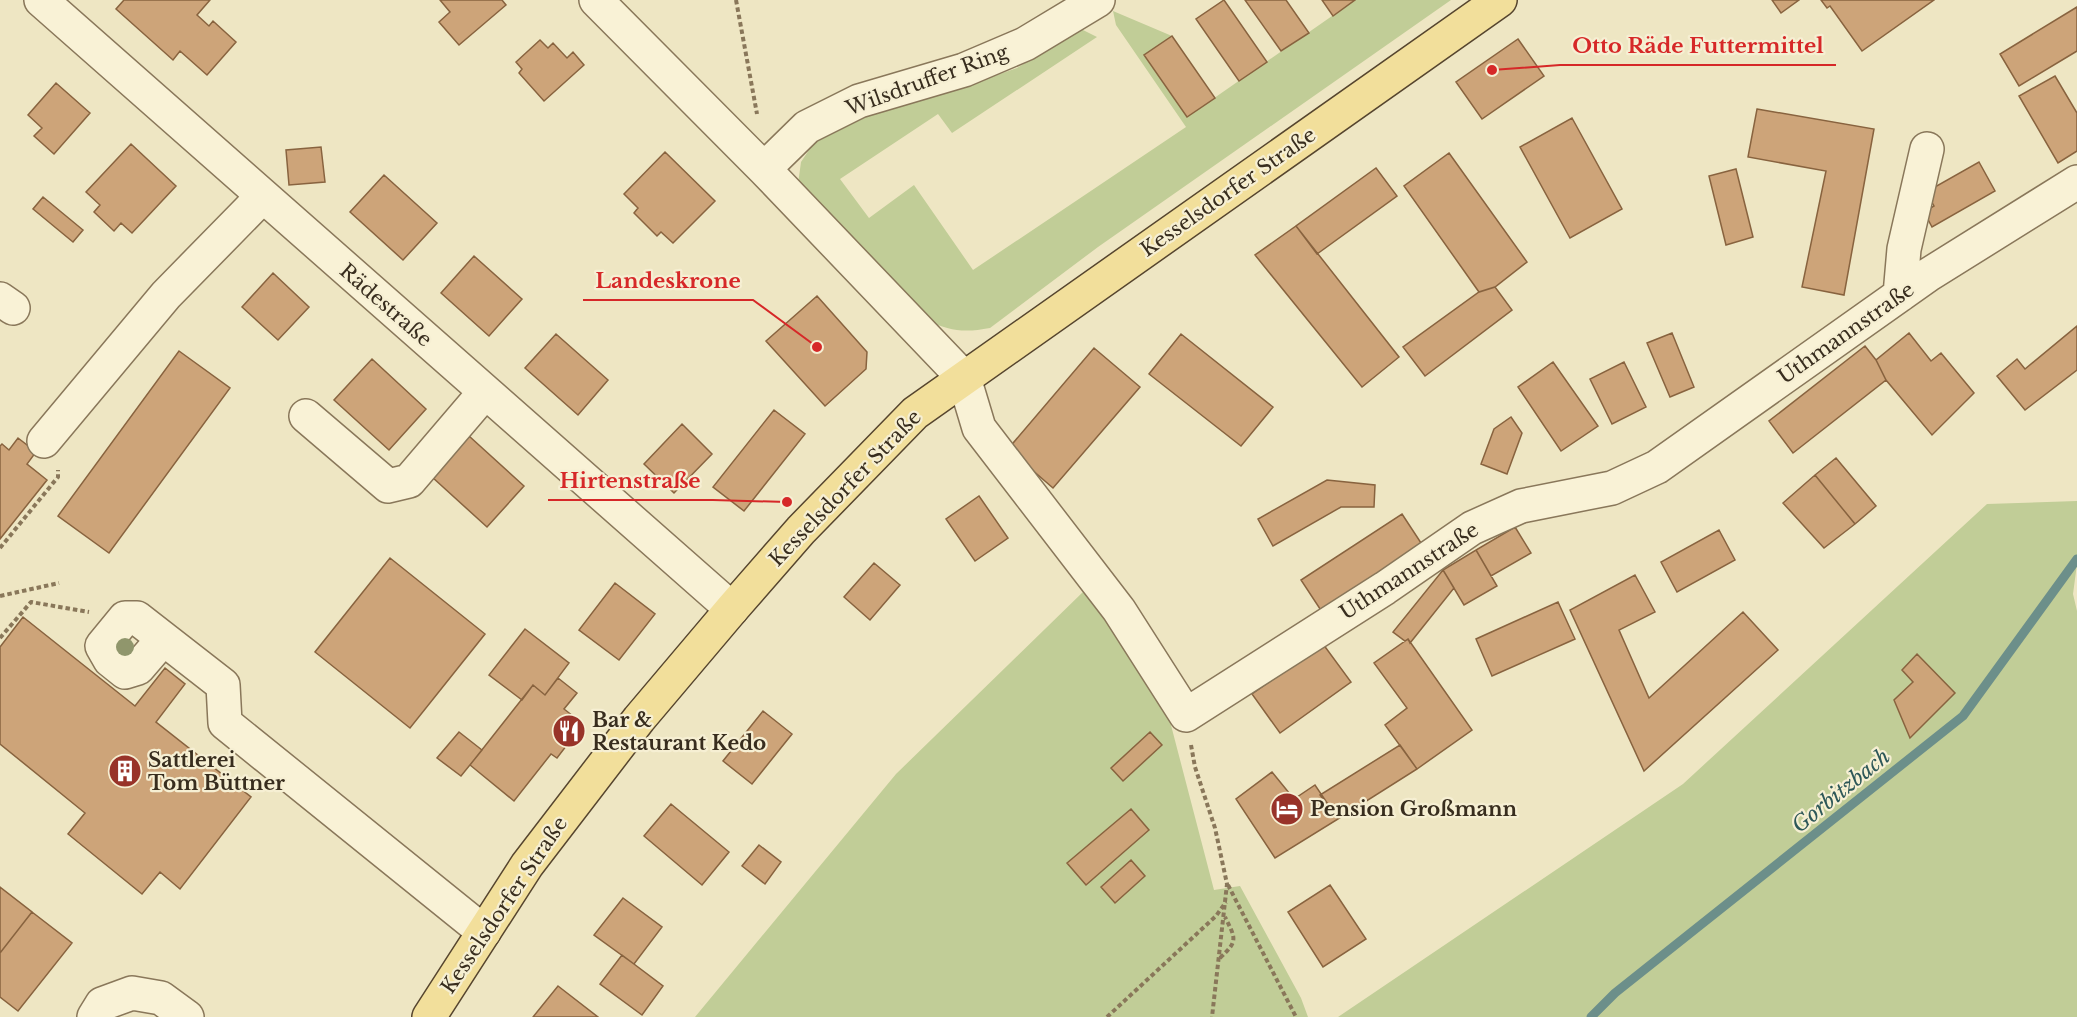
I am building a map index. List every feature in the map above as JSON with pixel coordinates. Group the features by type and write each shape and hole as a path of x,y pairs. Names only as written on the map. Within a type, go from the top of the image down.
{"main road":[{"name":"Kesselsdorfer Straße","path":"429,1017 527,865 639,719 809,521 915,413 1500,0"}],"street":[{"name":"Rädestraße","path":"41,0 732,609"},
{"path":"596,0 764,169 964,378 979,428 1119,610 1186,715"},
{"name":"Wilsdruffer Ring","path":"764,169 807,127 859,101 964,70 1025,44 1098,0"},
{"path":"1900,295 1904,249 1927,149"},
{"name":"Uthmannstraße","path":"1186,715 1385,588 1472,528 1521,506 1612,488 1657,467 1928,275 2077,182"},
{"path":"53,430 166,295 262,196"},
{"path":"306,416 387,486 409,481 485,392"},
{"path":"163,639 138,668 125,672 110,660 102,646 124,618 137,618 223,685 225,723 484,932"},
{"path":"101,1012 132,993 161,998 187,1017"},
{"path":"101,1012 142,1017"}],"path":[{"path":"736,0 761,135 764,169"},
{"path":"0,548 58,477 53,430"},
{"path":"0,596 59,583"},
{"path":"0,638 31,602 124,618"},
{"path":"1186,715 1195,767 1215,828 1227,884 1212,1017"},
{"path":"1227,884 1296,1017"},
{"path":"1107,1017 1216,916 1226,902"},
{"path":"1220,958 1233,946 1234,936 1225,916"},
{"path":"1214,1010 1217,1017"}],"green space":[{"path":"1355,0 1451,0 1098,247 990,328 957,330 926,320 798,184 801,162 817,138 864,114 963,87 1017,68 1081,29 1097,37 952,133 938,114 840,179 869,218 914,185 973,270 1186,127 1116,25 1113,11 1172,36 1144,55 1187,117"},
{"path":"2077,501 2077,564 2073,594 2077,611 2077,1017 1338,1017 1683,784 1987,504"},
{"path":"1085,590 1166,706 1214,890 1240,886 1301,998 1308,1017 695,1017 896,774"}],"building":[{"path":"124,0 210,0 197,15 209,26 213,21 236,42 207,75 180,51 173,60 116,9"},
{"path":"440,0 502,0 506,5 459,45 439,22 450,12"},
{"path":"1224,0 1267,62 1239,81 1196,19"},
{"path":"1245,0 1286,0 1309,33 1281,51"},
{"path":"1322,0 1355,0 1333,16"},
{"path":"1772,0 1799,0 1781,13"},
{"path":"1821,0 1934,0 1862,51 1830,6 1827,8"},
{"path":"2077,7 2077,51 2019,86 2000,54"},
{"path":"1172,36 1215,98 1187,117 1144,55"},
{"path":"1518,39 1544,76 1482,119 1456,82"},
{"path":"540,40 548,48 553,43 567,58 573,52 584,65 544,101 519,73 522,69 516,62"},
{"path":"2055,76 2077,113 2077,151 2058,163 2019,96"},
{"path":"56,83 90,113 54,154 34,136 42,128 28,115"},
{"path":"1757,109 1874,129 1844,295 1802,287 1826,171 1748,157"},
{"path":"1572,118 1622,209 1570,238 1520,147"},
{"path":"131,144 176,186 132,233 121,223 114,231 94,212 100,205 86,192"},
{"path":"321,147 325,182 289,185 286,150"},
{"path":"665,152 715,201 673,243 661,232 657,236 634,213 638,208 624,194"},
{"path":"1449,153 1527,262 1495,287 1479,292 1404,186"},
{"path":"1979,162 1995,191 1932,227 1924,212 1934,206 1926,192"},
{"path":"1376,168 1397,196 1317,254 1296,226"},
{"path":"1736,169 1753,237 1726,245 1709,176"},
{"path":"384,175 437,223 403,260 350,212"},
{"path":"43,197 83,230 73,242 33,209"},
{"path":"1296,226 1399,357 1362,387 1255,255"},
{"path":"474,256 522,299 489,336 441,293"},
{"path":"273,273 309,307 278,340 242,307"},
{"path":"1495,287 1512,310 1425,376 1403,347 1479,292"},
{"path":"817,296 867,352 866,369 825,406 766,341"},
{"path":"2077,326 2077,370 2025,410 1997,376 2017,359 2025,369"},
{"path":"1672,333 1694,387 1670,397 1647,343"},
{"path":"1909,333 1931,361 1941,353 1974,393 1932,435 1886,380 1876,360"},
{"path":"556,334 608,380 578,415 525,368"},
{"path":"1181,334 1273,407 1241,446 1149,374"},
{"path":"1865,346 1876,360 1886,380 1793,453 1769,421"},
{"path":"1094,348 1140,387 1053,488 1008,449"},
{"path":"179,351 230,388 109,553 58,516"},
{"path":"372,359 426,409 389,450 334,400"},
{"path":"1553,362 1598,426 1561,451 1518,387"},
{"path":"1624,362 1646,407 1612,424 1590,379"},
{"path":"774,410 805,434 744,511 713,487"},
{"path":"1511,417 1522,433 1507,474 1481,464 1494,429"},
{"path":"682,424 712,454 674,493 644,464"},
{"path":"469,436 524,486 487,527 432,477"},
{"path":"18,438 36,452 27,464 47,480 0,539 0,446 2,444 9,450"},
{"path":"1836,458 1876,506 1855,524 1815,475"},
{"path":"1815,475 1855,524 1824,548 1783,503"},
{"path":"1327,480 1375,485 1374,507 1341,507 1273,546 1258,519"},
{"path":"979,496 1008,538 975,561 946,519"},
{"path":"1402,514 1427,552 1326,618 1301,580"},
{"path":"1515,527 1531,553 1491,576 1476,550"},
{"path":"1719,530 1735,560 1677,592 1661,562"},
{"path":"1476,550 1497,586 1464,605 1443,570"},
{"path":"390,558 485,634 410,728 315,652"},
{"path":"874,563 900,585 870,620 844,597"},
{"path":"1443,570 1454,588 1410,643 1408,639 1405,641 1393,632"},
{"path":"1635,575 1655,612 1619,630 1649,698 1743,612 1778,650 1644,771 1570,610"},
{"path":"615,583 655,614 619,660 579,630"},
{"path":"1558,602 1575,639 1492,676 1476,639"},
{"name":"Sattlerei Tom Büttner","path":"23,617 135,706 165,668 185,684 156,722 251,797 180,889 160,872 142,894 68,834 85,813 0,744 0,647"},
{"path":"525,629 569,663 545,695 533,685 522,700 489,675"},
{"path":"1408,639 1472,730 1417,769 1385,725 1407,708 1374,663"},
{"path":"1323,644 1351,682 1280,733 1252,694"},
{"path":"1917,654 1955,693 1910,738 1894,700 1913,682 1902,670"},
{"path":"558,678 577,693 564,709 583,724 557,758 551,754 514,801 470,765 533,685 545,695"},
{"path":"763,711 792,734 752,784 723,761"},
{"path":"459,732 482,750 461,776 437,758"},
{"path":"1150,732 1162,745 1123,781 1111,768"},
{"path":"1400,745 1417,769 1338,819 1320,795"},
{"name":"Pension Großmann","path":"1272,772 1294,799 1315,785 1338,819 1275,858 1236,799"},
{"path":"671,804 729,852 702,885 644,836"},
{"path":"1131,809 1149,830 1086,885 1067,863"},
{"path":"759,845 781,862 765,884 742,866"},
{"path":"1131,860 1145,876 1115,903 1101,887"},
{"path":"1330,885 1366,939 1323,967 1288,912"},
{"path":"0,887 32,912 0,953"},
{"path":"623,898 662,927 634,964 594,935"},
{"path":"32,912 72,943 18,1011 0,997 0,953"},
{"path":"622,955 663,986 642,1015 600,984"},
{"path":"558,986 598,1017 533,1017"}],"waterway":[{"name":"Gorbitzbach","path":"1591,1017 1615,993 1963,716 2077,559"}],"place":[{"name":"Otto Räde Futtermittel","path":"1492,70"},
{"name":"Landeskrone","path":"817,347"},
{"name":"Hirtenstraße","path":"787,502"},
{"name":"Bar & Restaurant Kedo","path":"569,731"},
{"name":"Sattlerei Tom Büttner","path":"125,771"},
{"name":"Pension Großmann","path":"1287,809"}]}
